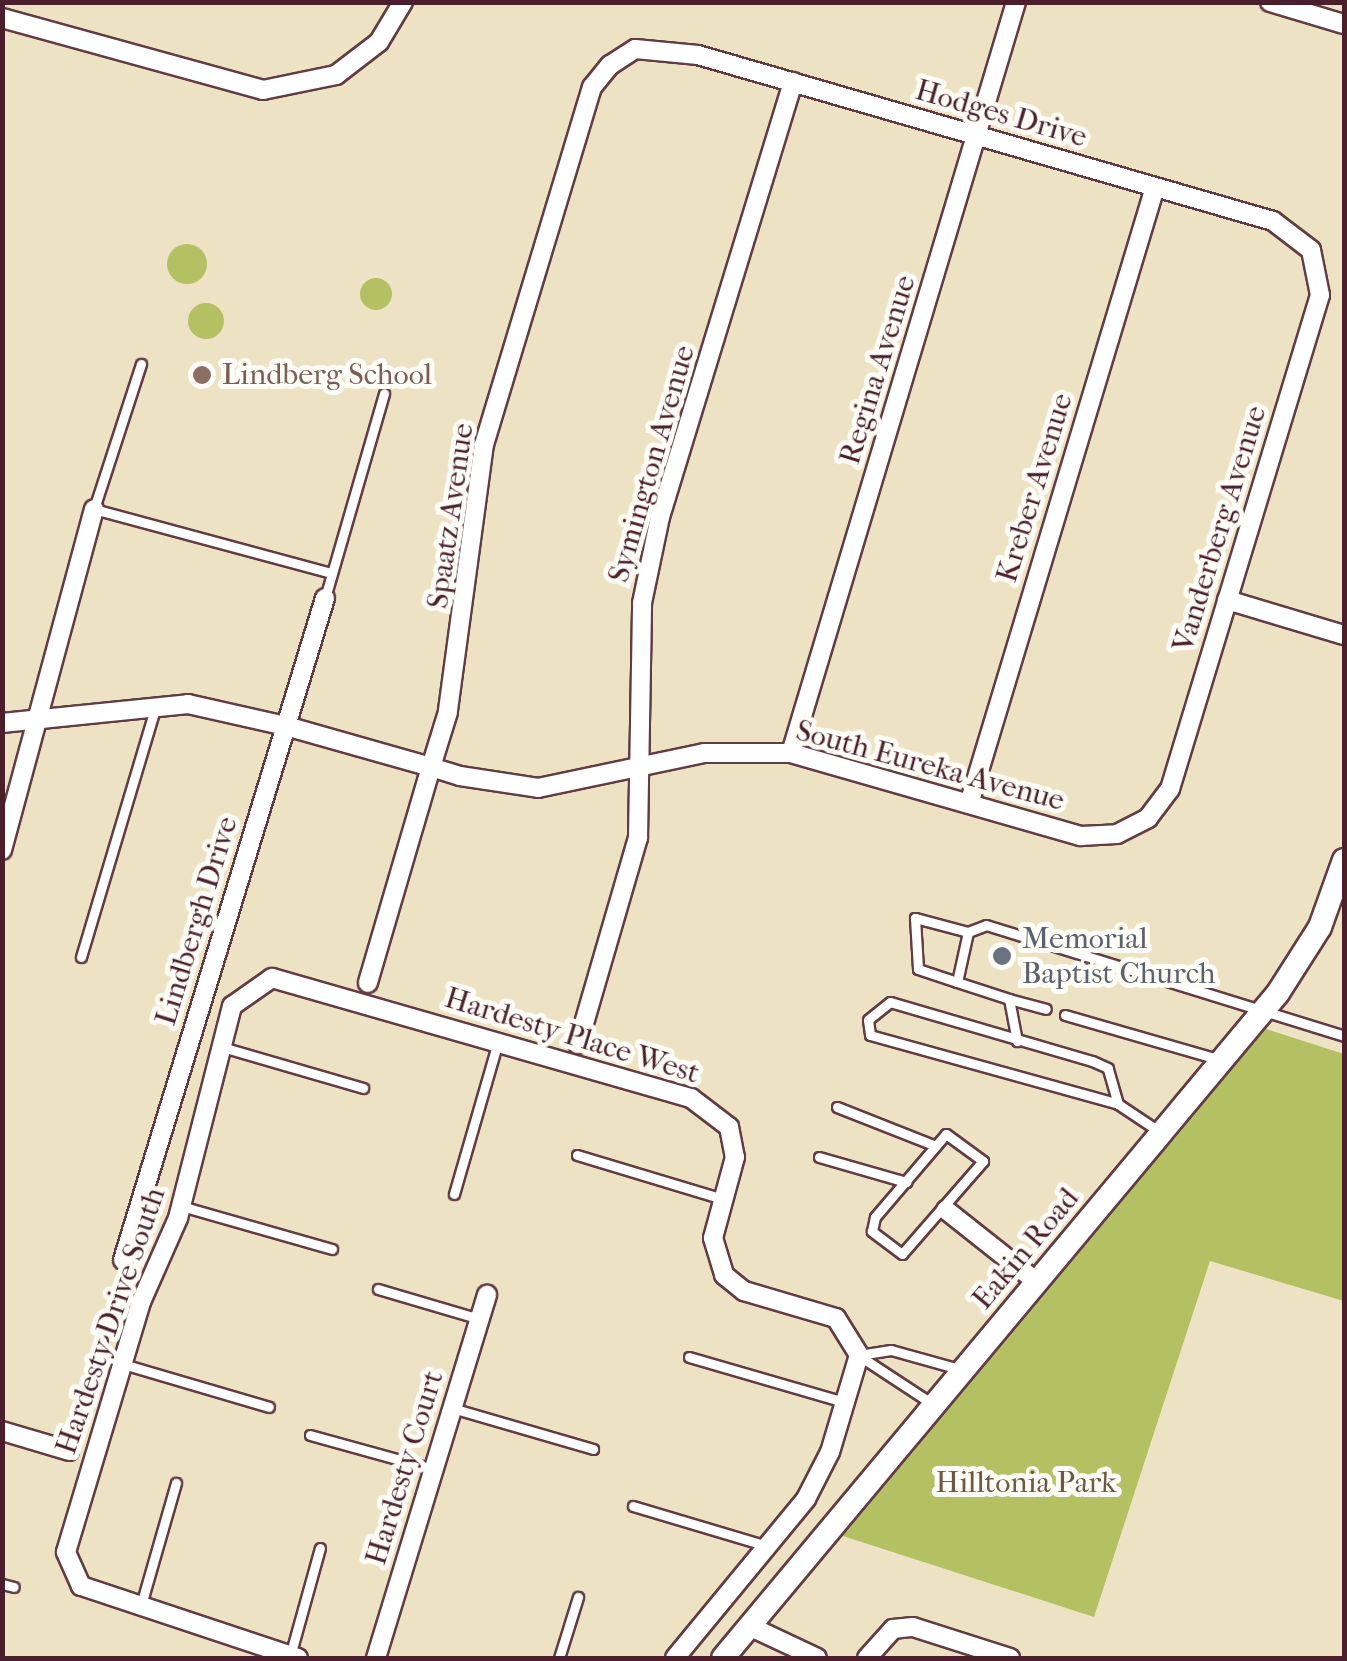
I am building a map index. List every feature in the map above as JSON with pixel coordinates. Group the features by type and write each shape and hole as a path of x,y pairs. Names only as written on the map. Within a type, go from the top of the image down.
{"street":[{"path":"2,18 263,90 336,75 379,42 403,2"},
{"name":"Regina Avenue","path":"791,753 1016,2"},
{"path":"1270,2 1344,24"},
{"name":"Hodges Drive","path":"666,46 1274,221 1311,250"},
{"name":"Spaatz Avenue","path":"368,983 431,767 463,631 484,444 592,87 635,49 666,46"},
{"name":"Symington Avenue","path":"578,1044 635,853 649,569 792,82"},
{"name":"Kreber Avenue","path":"969,804 1154,187"},
{"name":"Vanderberg Avenue","path":"1148,818 1170,789 1320,296 1311,250"},
{"path":"2,850 94,509"},
{"name":"Lindbergh Drive","path":"123,1260 325,598"},
{"path":"1227,600 1344,635"},
{"name":"South Eureka Avenue","path":"2,723 156,704 286,726 431,767 538,788 642,770 704,753 791,753 1080,836 1116,834 1148,818"},
{"name":"Eakin Road","path":"723,1658 1265,1009 1339,898 1344,860"},
{"name":"Hardesty Place West","path":"258,980 498,1042 713,1108 734,1143 713,1238 724,1275 744,1291 836,1318 859,1355"},
{"name":"Hardesty Drive South","path":"140,1608 81,1586 70,1572 71,1533 123,1364 181,1206 232,1006 258,980"},
{"path":"946,1210 1037,1282"},
{"name":"Hardesty Court","path":"376,1658 487,1295"},
{"path":"675,1658 820,1476 859,1355"},
{"path":"2,1431 67,1450"},
{"path":"140,1608 294,1657"},
{"path":"750,1626 817,1658"},
{"path":"868,1658 894,1629 914,1628 1010,1658"}],"lane":[{"path":"141,364 94,509 332,573"},
{"path":"325,598 384,392"},
{"path":"82,957 156,704"},
{"path":"1046,1010 918,969 910,927 921,917 968,932 986,925 1344,1036"},
{"path":"957,982 968,932"},
{"path":"1009,999 1017,1041"},
{"path":"1118,1104 1108,1068 890,1002 868,1020 870,1035 1118,1104 1162,1132"},
{"path":"1065,1015 1222,1060"},
{"path":"454,1194 498,1042"},
{"path":"219,1046 362,1088"},
{"path":"837,1107 936,1146"},
{"path":"946,1134 982,1161 946,1210 902,1254 872,1231 936,1146 946,1134"},
{"path":"577,1156 723,1198"},
{"path":"819,1157 906,1182"},
{"path":"181,1206 332,1248"},
{"path":"378,1289 480,1319"},
{"path":"67,1450 102,1341"},
{"path":"859,1355 891,1350 964,1370"},
{"name":"Hardesty Place West","path":"859,1355 883,1379 935,1405"},
{"path":"689,1357 844,1402"},
{"path":"123,1364 270,1407"},
{"path":"452,1408 593,1450"},
{"path":"310,1435 432,1470"},
{"path":"140,1608 176,1482"},
{"path":"633,1506 767,1546"},
{"path":"294,1657 320,1548"},
{"path":"2,1584 14,1588"},
{"path":"559,1658 578,1597"}],"green space":[{"path":"187,244 201,250 207,264 201,278 187,284 173,278 167,264 173,250"},
{"path":"376,278 387,283 392,294 387,305 376,310 365,305 360,294 365,283"},
{"path":"206,303 219,308 224,321 219,334 206,339 193,334 188,321 193,308"},
{"name":"Hilltonia Park","path":"1266,1029 1344,1054 1344,1301 1210,1261 1094,1617 843,1536"}],"place":[{"name":"Lindberg School","path":"202,375"},
{"name":"Memorial Baptist Church","path":"1002,956"}]}
